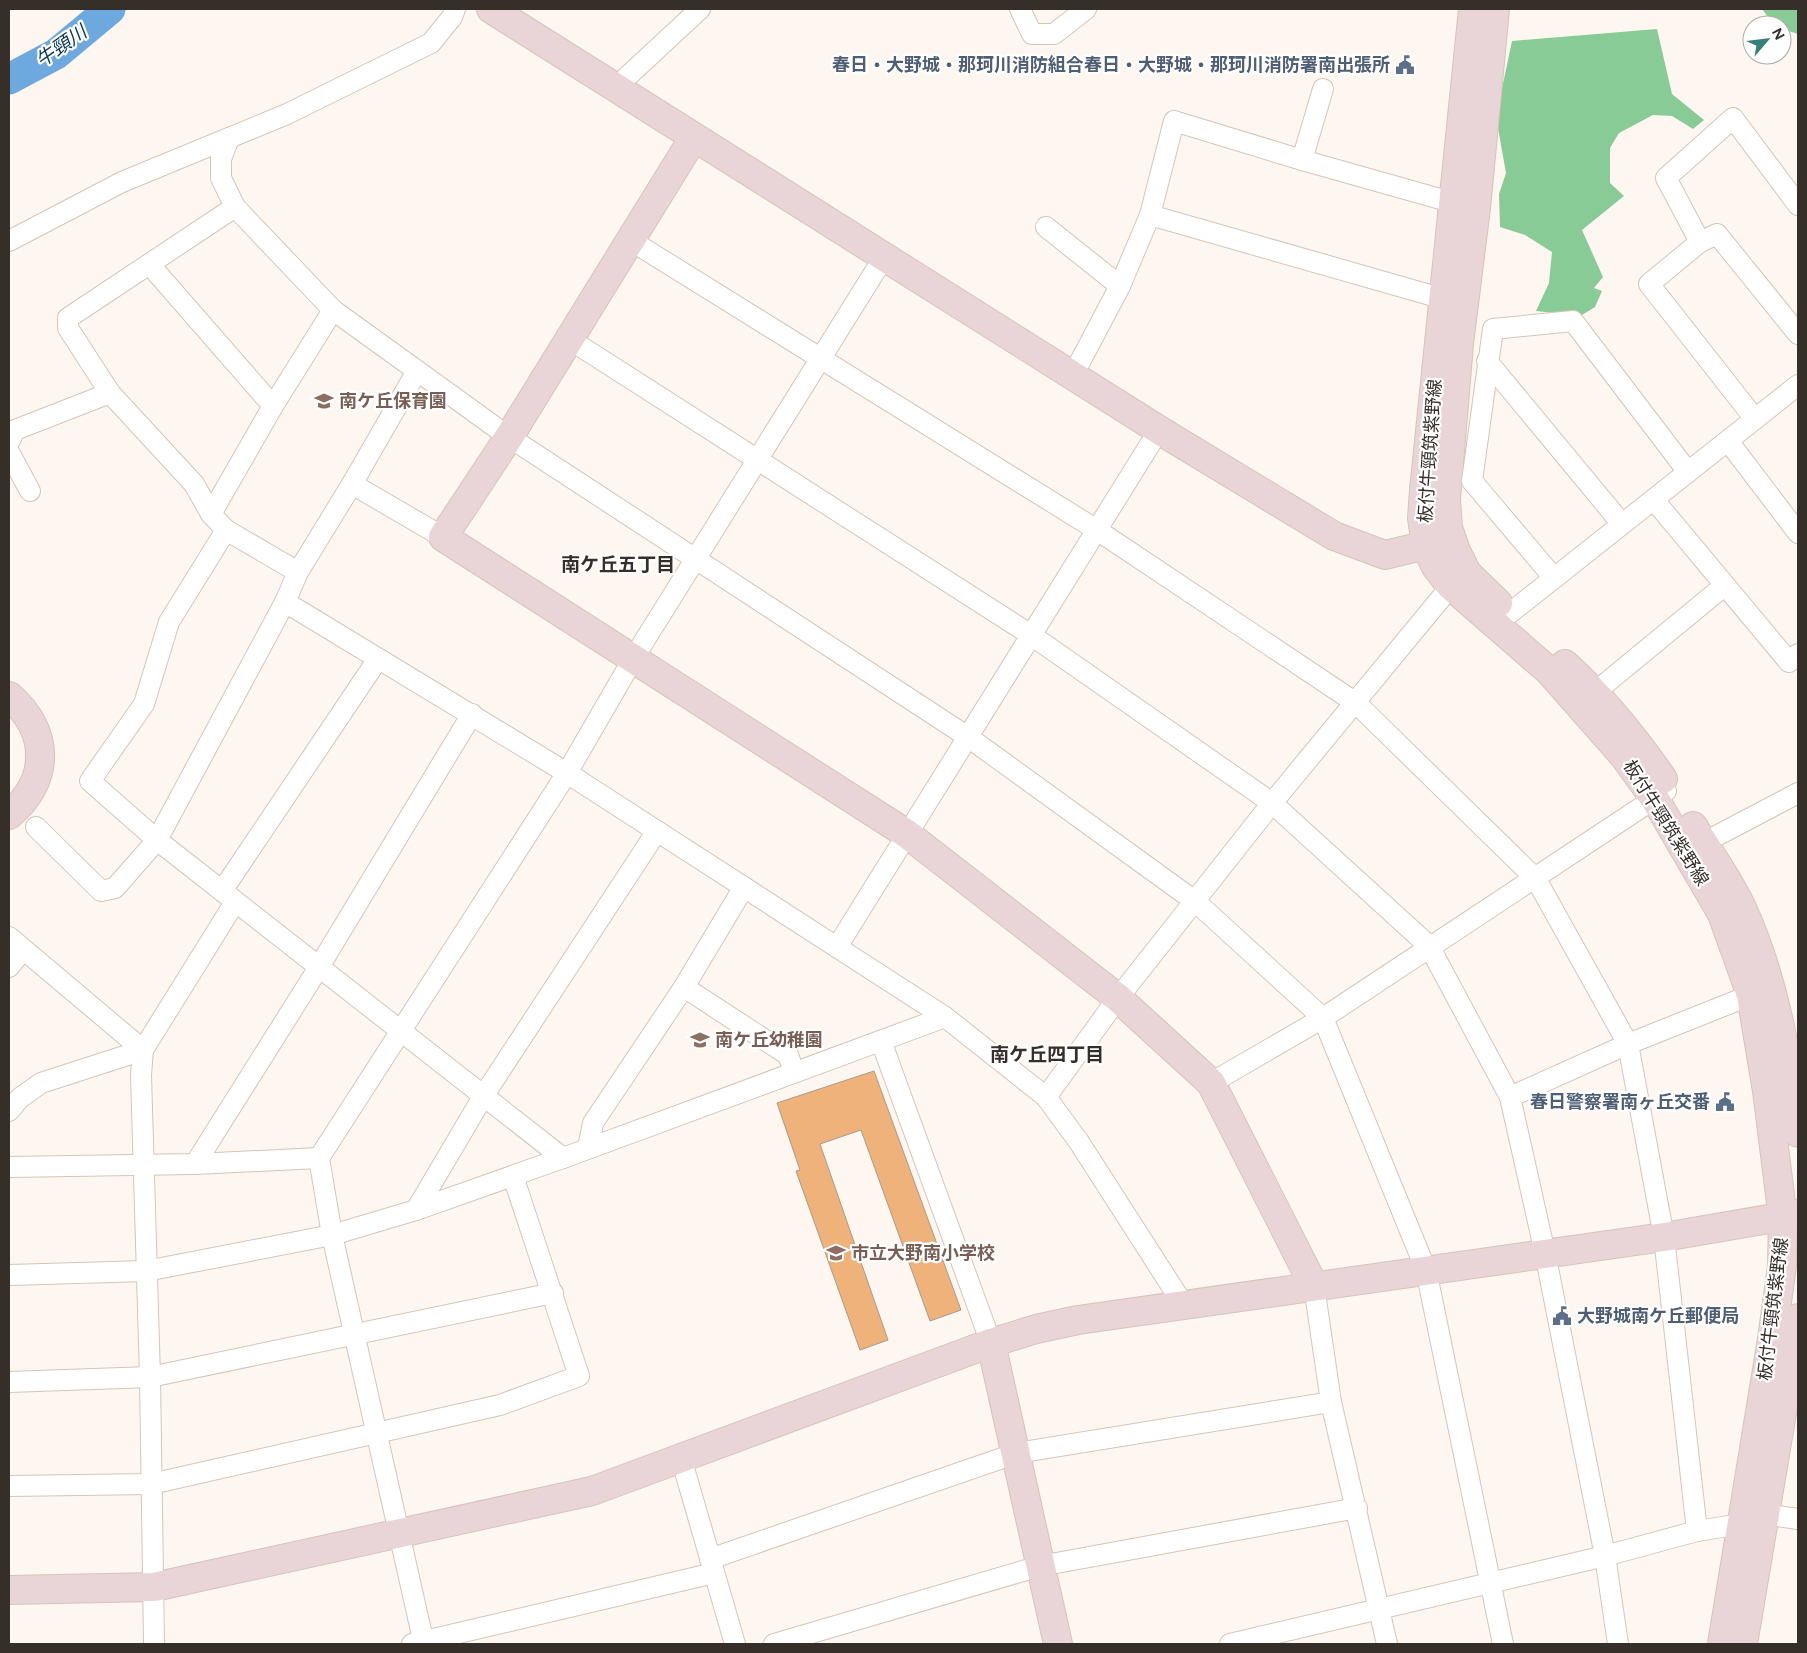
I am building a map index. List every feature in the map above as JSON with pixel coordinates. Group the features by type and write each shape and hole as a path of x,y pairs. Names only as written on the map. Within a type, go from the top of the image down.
{"street":[{"path":"9,241 122,182 287,114 431,43 452,17 455,9"},
{"path":"491,9 1159,430 1334,536 1385,555 1439,543"},
{"path":"615,88 700,9"},
{"path":"1020,9 1032,34 1054,34 1086,9"},
{"name":"板付牛頸筑紫野線","path":"1473,9 1459,344 1446,499 1436,567 1482,590 1510,614 1587,698 1624,755 1662,794 1695,849 1722,914 1762,994 1784,1046 1798,1133"},
{"name":"板付牛頸筑紫野線","path":"1439,543 1422,518 1444,299 1465,206 1495,9"},
{"path":"1302,160 1323,89"},
{"path":"1700,242 1666,178 1733,118 1798,204"},
{"path":"1073,375 1120,286 1150,215 1174,121 1302,160 1465,206"},
{"path":"443,537 509,438 694,137"},
{"path":"229,138 221,160 221,178 235,207 333,310 509,438 968,737 1196,902 1323,1018 1426,1270 1503,1644"},
{"path":"235,207 68,318 68,328 110,393 194,484 211,514 226,530 298,572"},
{"path":"1150,215 1444,299"},
{"path":"1046,227 1120,286"},
{"path":"1755,419 1649,284 1700,242 1716,234 1798,334"},
{"path":"630,240 1097,530 1356,703 1536,879 1628,1044 1664,1237 1697,1531"},
{"path":"884,257 633,659 567,773 319,1158 332,1235 399,1534 420,1643 712,1566 1017,1453 1331,1402"},
{"path":"150,264 272,406"},
{"path":"211,514 272,406 333,310"},
{"path":"1554,578 1472,481 1487,361 1493,329 1573,321 1688,472"},
{"path":"570,339 1031,635 1272,803 1429,946 1510,1097 1545,1253 1605,1556 1618,1644"},
{"path":"1487,361 1622,524"},
{"path":"36,827 101,891 115,888 156,840 285,602 298,572 352,484 417,371"},
{"path":"1510,614 1755,419 1797,389"},
{"path":"9,442 16,430 110,393"},
{"path":"837,947 1159,430"},
{"path":"1728,441 1798,533"},
{"path":"9,452 30,491"},
{"path":"352,484 443,537 907,834 1118,998 1211,1083 1314,1286 1331,1402 1387,1644"},
{"path":"1654,500 1789,662 1798,654"},
{"path":"226,530 169,622 144,704 90,781 156,840 563,1158"},
{"path":"1046,1097 1118,998 1196,902 1272,803 1459,579"},
{"name":"板付牛頸筑紫野線","path":"1459,579 1549,671 1587,698"},
{"path":"1587,698 1724,586"},
{"path":"285,602 567,773 945,1017 1046,1097 1079,1142 1183,1304"},
{"path":"154,1644 150,1377 141,1075 143,1050 229,897 378,659"},
{"path":"9,696 20,706 34,727 40,752 40,772 28,795 9,815"},
{"path":"195,1164 319,967 472,714"},
{"path":"1695,849 1798,793"},
{"path":"1211,1083 1323,1018 1429,946 1536,879 1662,794"},
{"path":"416,1210 484,1095 657,831"},
{"path":"588,1148 593,1123 684,987 744,887"},
{"path":"9,966 16,943 143,1050"},
{"path":"684,987 788,1055 794,1072"},
{"path":"1510,1097 1628,1044 1762,994"},
{"name":"板付牛頸筑紫野線","path":"1742,1644 1772,1339 1791,1216 1767,1091 1762,994"},
{"path":"9,1275 146,1271 332,1235 416,1210 513,1176 945,1017"},
{"path":"881,1041 991,1343 1058,1644"},
{"path":"9,1111 20,1098 41,1083 143,1050"},
{"path":"9,1167 143,1163 195,1164 319,1158"},
{"path":"9,1486 152,1484 500,1406 579,1376 513,1176"},
{"path":"9,1590 154,1587 592,1491 991,1343 1036,1329 1078,1320 1664,1237 1791,1216"},
{"path":"9,1382 150,1377 553,1293"},
{"name":"板付牛頸筑紫野線","path":"1722,1644 1753,1519 1790,1416 1798,1318"},
{"path":"681,1458 735,1644"},
{"path":"774,1644 1040,1566 1357,1508"},
{"path":"1230,1644 1491,1584 1697,1531 1753,1519 1798,1520"}],"green space":[{"path":"1762,9 1798,9 1798,34 1792,32 1792,15 1766,15"},
{"path":"1657,29 1672,94 1704,120 1693,129 1672,116 1653,115 1619,133 1610,148 1610,183 1624,196 1582,230 1603,277 1594,288 1602,291 1595,307 1559,329 1554,313 1536,311 1549,283 1552,252 1525,235 1500,227 1499,194 1506,173 1496,117 1512,41"}],"building":[{"path":"874,1071 961,1310 930,1321 861,1130 820,1144 888,1340 860,1350 796,1171 800,1170 777,1103"}],"waterway":[{"name":"牛頸川","path":"9,79 56,54 110,9"}],"place":[{"name":"春日・大野城・那珂川消防組合春日・大野城・那珂川消防署南出張所","path":"1405,65"},
{"name":"南ケ丘保育園","path":"324,401"},
{"name":"南ケ丘幼稚園","path":"700,1040"},
{"name":"春日警察署南ヶ丘交番","path":"1725,1102"},
{"name":"市立大野南小学校","path":"836,1253"},
{"name":"大野城南ケ丘郵便局","path":"1562,1316"}],"district":[{"name":"南ケ丘五丁目","path":"618,564"},
{"name":"南ケ丘四丁目","path":"1047,1054"}]}
